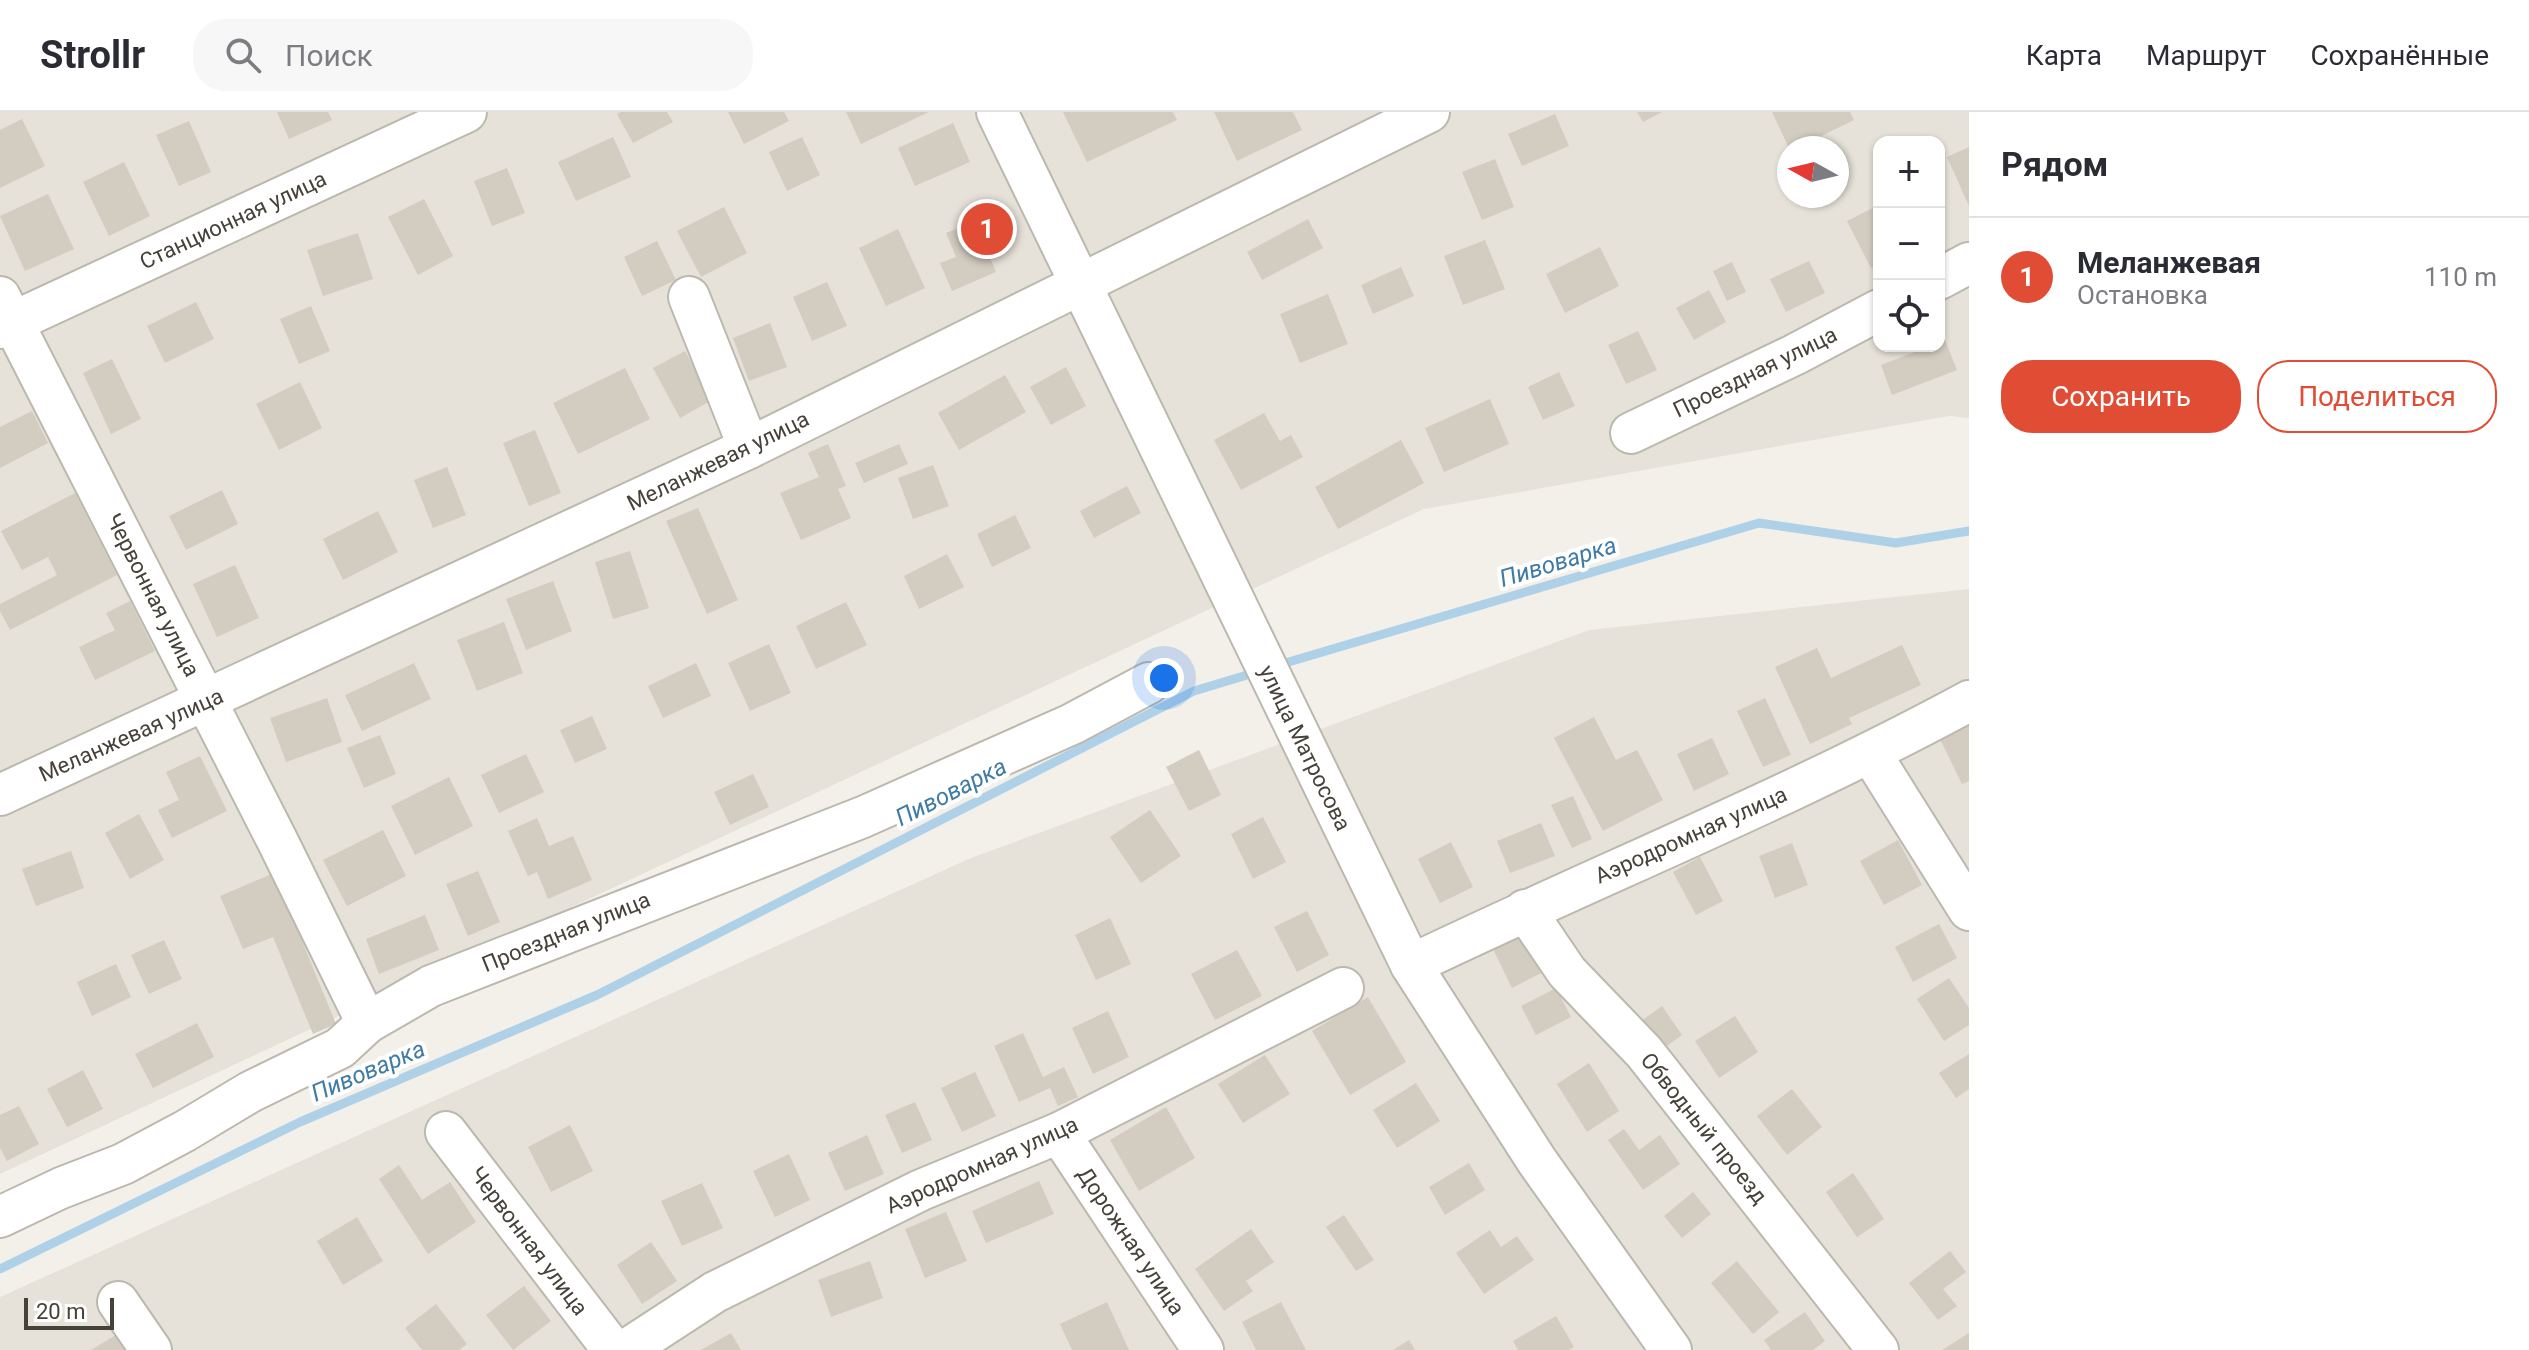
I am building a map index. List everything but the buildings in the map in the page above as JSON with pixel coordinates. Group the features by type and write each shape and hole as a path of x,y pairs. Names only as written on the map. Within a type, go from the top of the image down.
{"street":[{"name":"Станционная улица","path":"4,316 466,112"},
{"name":"улица Матросова","path":"997,112 1411,965 1537,1161 1671,1350"},
{"name":"Меланжевая улица","path":"0,795 749,448 1429,112"},
{"path":"1945,276 1969,263"},
{"path":"689,297 749,448"},
{"name":"Проездная улица","path":"1631,433 1873,313"},
{"name":"Червонная улица","path":"4,316 207,701 367,1023"},
{"name":"Проездная улица","path":"0,1217 148,1151 250,1092 340,1048 367,1023 431,986 863,817 1072,724 1149,683"},
{"name":"Аэродромная улица","path":"1411,965 1525,910 1871,754 1969,701"},
{"path":"1871,754 1969,910"},
{"name":"Обводный проезд","path":"1525,910 1567,972 1644,1052 1878,1350"},
{"name":"Аэродромная улица","path":"626,1350 715,1292 921,1190 1059,1133 1343,988"},
{"name":"Червонная улица","path":"446,1132 613,1350"},
{"name":"Дорожная улица","path":"1059,1133 1203,1350"},
{"path":"118,1302 151,1350"}],"shaded area":[{"path":"0,112 1969,112 1969,418 1949,416 1424,509 0,1174"},
{"path":"1969,589 1969,1350 0,1350 0,1297 971,858 1589,630"}],"waterway":[{"name":"Пивоварка","path":"1275,666 1759,523 1896,543 1969,531"},
{"name":"Пивоварка","path":"0,1269 300,1122 597,995 1194,691 1257,672"}],"place":[{"name":"Меланжевая","path":"987,229"}]}
